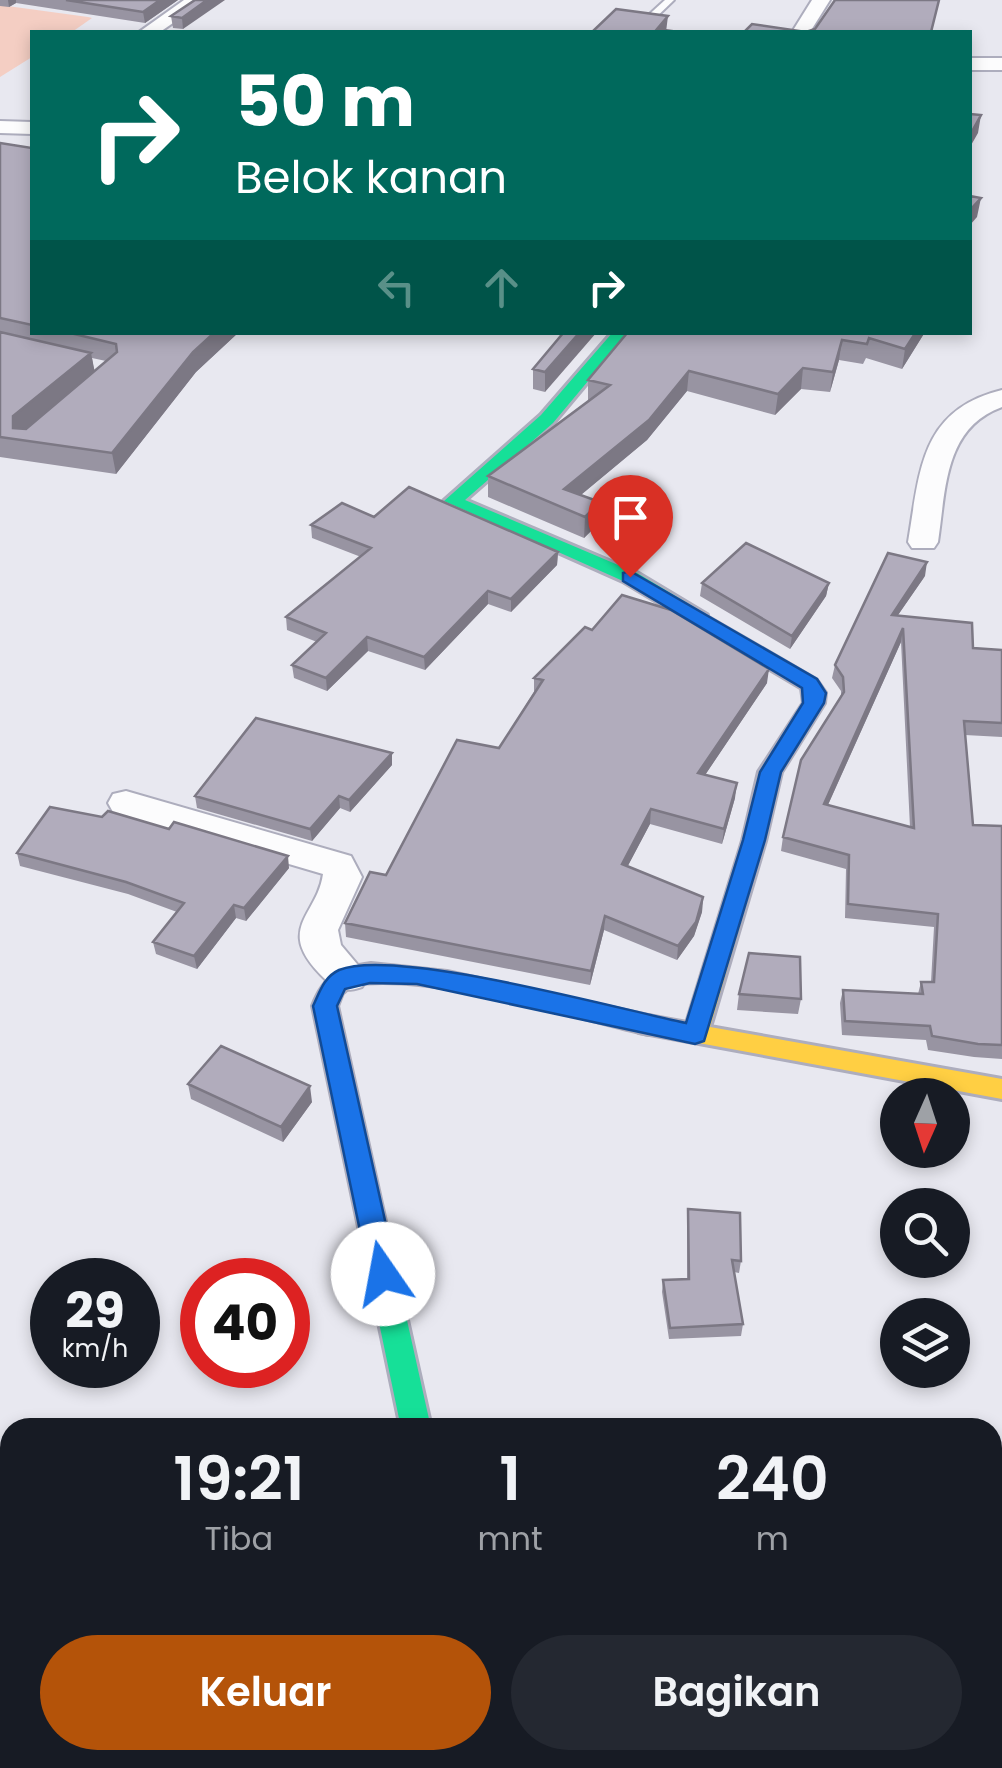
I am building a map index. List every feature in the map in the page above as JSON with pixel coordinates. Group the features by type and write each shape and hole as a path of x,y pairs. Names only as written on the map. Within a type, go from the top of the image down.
{"street":[{"path":"151,30 196,0"},
{"path":"801,30 821,0"},
{"path":"972,64 1000,64"},
{"path":"0,127 30,128"},
{"path":"619,335 547,419 453,501 630,577 810,684 816,693 814,703 770,772 754,840 695,1035"},
{"path":"923,542 935,455 956,424 983,404 1002,398"},
{"path":"126,804 338,865 343,876 324,909 318,934 324,957 348,977"},
{"path":"414,1418 325,1006 336,983 348,977 417,975 695,1035 1002,1088"}],"lane":[{"path":"644,23 670,0"}],"shaded area":[{"path":"0,5 92,18 75,30 30,30 30,58 0,77"}],"building":[{"path":"66,0 160,0 143,12"},
{"path":"195,0 207,0 182,18 171,16"},
{"path":"835,0 939,0 932,30 812,30"},
{"path":"616,9 668,16 657,29 664,30 594,30"},
{"path":"752,24 792,30 746,30"},
{"path":"972,114 981,115 972,131"},
{"path":"0,143 30,148 30,325 0,318"},
{"path":"0,332 91,353 13,416 13,428 26,429 117,352 116,344 78,335 212,335 193,352 112,453 0,437"},
{"path":"561,335 577,335 545,372 533,369"},
{"path":"626,335 914,335 905,349 869,338 867,344 842,340 833,372 803,368 778,394 689,371 649,420 564,489 600,502 585,517 488,476 610,385 588,380"},
{"path":"409,487 558,552 511,599 488,591 424,657 367,637 326,678 292,665 326,633 286,617 371,548 311,525 342,503 374,517"},
{"path":"746,543 829,583 792,636 702,583"},
{"path":"888,553 927,562 892,615 972,623 973,648 1002,650 1002,723 964,721 973,825 1002,826 1002,1045 932,1036 930,1026 845,1021 843,990 923,994 921,982 934,982 938,914 848,904 849,855 783,837 801,760 844,692 843,677 835,665","holes":["903,628 914,828 824,804"]},
{"path":"622,595 671,610 769,669 698,773 737,783 724,829 651,809 622,864 703,897 696,922 678,946 605,916 591,971 345,923 370,872 386,875 457,740 499,748 543,680 534,678 585,627 592,630"},
{"path":"256,718 392,753 349,800 339,796 310,829 195,796"},
{"path":"50,807 102,817 108,811 169,829 174,822 288,856 244,908 234,905 194,956 153,942 184,903 126,882 17,853"},
{"path":"749,953 800,957 801,999 739,994"},
{"path":"221,1046 310,1086 281,1127 188,1084"},
{"path":"688,1209 740,1213 741,1261 732,1260 743,1324 670,1328 663,1280 689,1279"}],"traffic: fast":[{"path":"619,335 547,419 453,501 630,577 700,619"},
{"path":"414,1418 325,1006 333,988 347,976 371,972 405,974 493,989 648,1025"}],"traffic: slow":[{"path":"695,1035 754,841 770,772 814,703 815,693 809,684 700,619"},
{"path":"648,1025 1002,1089"}],"route":[{"path":"383,1274 325,1006 336,983 370,974 417,975 695,1035 754,840 770,772 814,703 816,693 810,684 630,577"}]}
